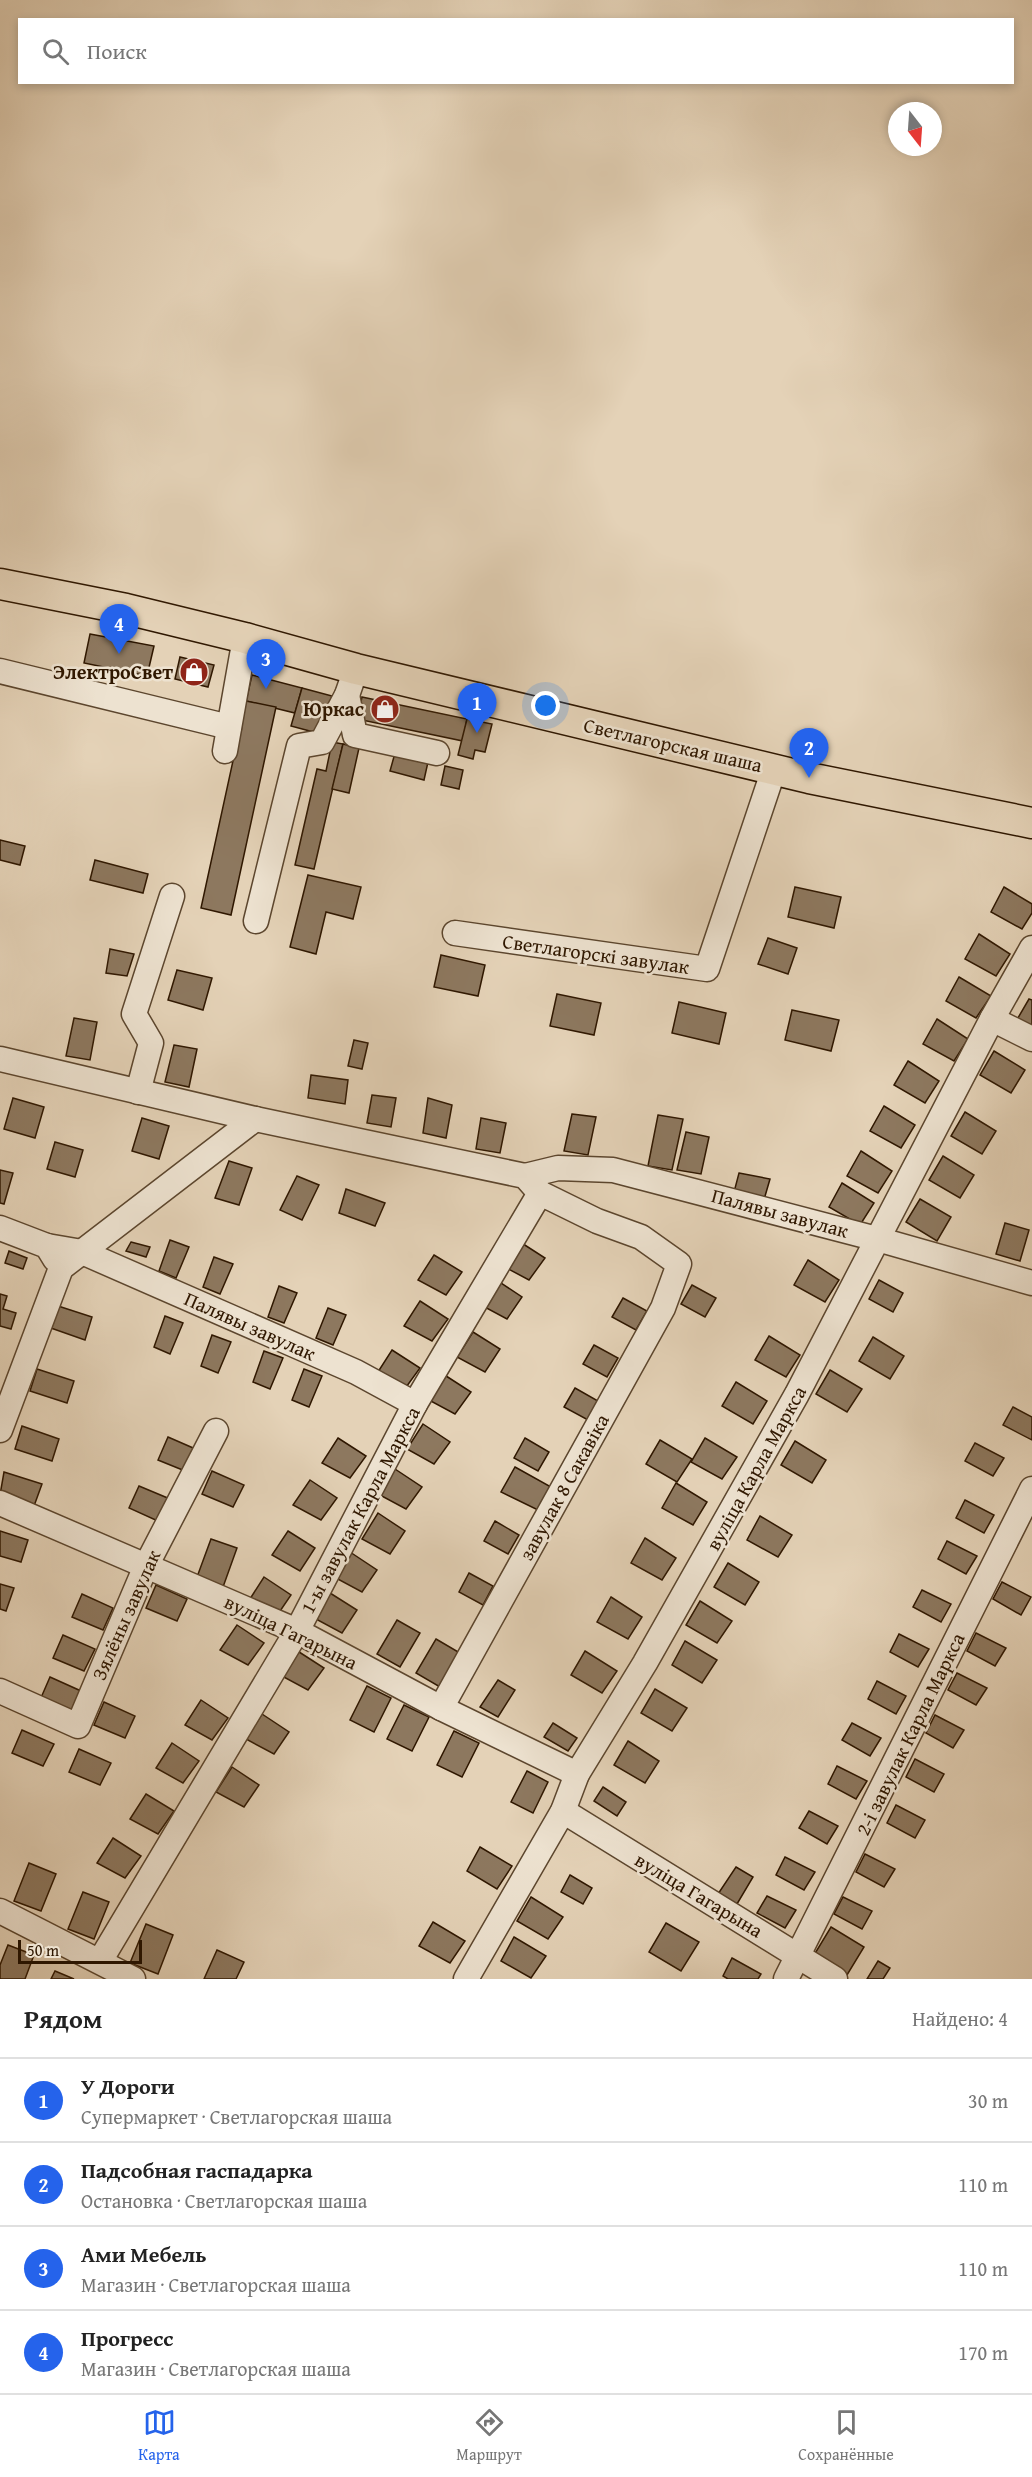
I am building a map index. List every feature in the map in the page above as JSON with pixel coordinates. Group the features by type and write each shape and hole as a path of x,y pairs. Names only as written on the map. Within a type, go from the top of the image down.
{"main road":[{"name":"Светлагорская шаша","path":"0,584 126,609 246,638 352,682 1032,824"}],"street":[{"path":"225,751 246,638"},
{"path":"0,671 229,727"},
{"path":"352,682 355,735 437,753"},
{"path":"256,921 299,746 322,742 352,682"},
{"name":"Светлагорскі завулак","path":"455,933 707,969 774,770"},
{"path":"138,1092 150,1043 134,1014 172,896"},
{"name":"вуліца Карла Маркса","path":"466,1979 563,1811 577,1774 714,1545 797,1394 992,1019 1032,948"},
{"path":"992,1019 1032,1039"},
{"name":"Палявы завулак","path":"0,1059 532,1185 558,1168 613,1170 877,1239 1032,1283"},
{"path":"0,1430 61,1269 255,1119"},
{"name":"завулак 8 Сакавіка","path":"441,1708 663,1308 679,1264 642,1237 597,1221 532,1185"},
{"name":"1-ы завулак Карла Маркса","path":"100,1961 297,1631 532,1185"},
{"name":"Палявы завулак","path":"0,1228 47,1246 82,1252 356,1372 416,1404"},
{"path":"47,1246 61,1269"},
{"name":"Зялёны завулак","path":"0,1691 78,1726 146,1566 216,1431"},
{"name":"2-і завулак Карла Маркса","path":"786,1979 800,1956 1032,1489"},
{"name":"вуліца Гагарына","path":"0,1503 297,1631 441,1708 577,1774"},
{"name":"вуліца Гагарына","path":"563,1811 835,1979"},
{"path":"0,1911 133,1979"}],"building":[{"path":"90,634 154,646 147,676 84,663"},
{"name":"ЭлектроСвет","path":"180,657 214,665 208,687 175,679"},
{"path":"252,675 302,688 295,713 246,701"},
{"path":"302,688 332,696 321,734 291,726"},
{"path":"362,697 467,719 463,741 357,719"},
{"path":"246,701 276,707 231,915 201,908"},
{"path":"467,719 492,724 485,752 475,750 473,759 458,755"},
{"path":"332,742 343,744 314,869 295,865 317,769 326,771"},
{"path":"343,744 359,748 349,793 332,789"},
{"path":"395,753 428,762 424,780 390,771"},
{"path":"445,766 463,770 459,789 441,785"},
{"path":"0,840 25,846 20,865 0,860"},
{"path":"95,860 148,874 143,893 90,880"},
{"path":"308,875 361,887 353,919 326,912 316,954 290,947"},
{"path":"795,887 841,897 834,928 788,917"},
{"path":"1004,887 1032,904 1032,913 1022,929 991,912"},
{"path":"979,934 1010,954 996,976 965,959"},
{"path":"768,938 797,948 788,974 758,964"},
{"path":"110,949 134,954 127,976 106,973"},
{"path":"441,955 485,965 478,996 434,987"},
{"path":"177,970 212,978 203,1010 168,1000"},
{"path":"959,977 991,996 976,1018 946,1001"},
{"path":"557,994 601,1003 594,1035 550,1026"},
{"path":"1029,999 1032,1000 1032,1033 1015,1023"},
{"path":"679,1002 726,1013 719,1044 672,1033"},
{"path":"792,1010 839,1020 831,1051 785,1040"},
{"path":"74,1018 97,1022 90,1060 66,1056"},
{"path":"937,1019 968,1039 954,1061 923,1044"},
{"path":"354,1040 368,1043 362,1069 348,1066"},
{"path":"174,1045 197,1049 189,1087 165,1082"},
{"path":"994,1051 1025,1070 1011,1093 980,1075"},
{"path":"908,1061 939,1081 925,1103 894,1085"},
{"path":"311,1075 348,1080 345,1104 308,1098"},
{"path":"372,1095 396,1098 391,1127 367,1123"},
{"path":"13,1098 44,1107 35,1138 4,1129"},
{"path":"428,1098 452,1105 446,1138 423,1133"},
{"path":"884,1106 915,1125 901,1148 870,1131"},
{"path":"965,1112 996,1131 982,1154 951,1136"},
{"path":"572,1114 596,1117 588,1155 564,1151"},
{"path":"658,1115 683,1119 672,1170 648,1166"},
{"path":"142,1118 169,1126 159,1159 132,1151"},
{"path":"481,1118 506,1123 500,1153 476,1149"},
{"path":"686,1132 709,1137 701,1174 677,1170"},
{"path":"55,1142 83,1150 75,1177 47,1169"},
{"path":"861,1151 892,1171 878,1193 847,1176"},
{"path":"943,1156 974,1175 960,1198 929,1180"},
{"path":"229,1161 252,1168 239,1205 215,1198"},
{"path":"0,1170 13,1173 4,1204 0,1203"},
{"path":"739,1173 770,1179 763,1203 733,1196"},
{"path":"297,1176 319,1185 302,1220 280,1210"},
{"path":"842,1183 874,1203 860,1225 829,1207"},
{"path":"346,1189 385,1203 375,1226 339,1213"},
{"path":"920,1199 951,1217 937,1241 906,1222"},
{"path":"1005,1223 1029,1230 1020,1261 996,1254"},
{"path":"170,1240 189,1247 176,1278 159,1271"},
{"path":"517,1240 545,1258 529,1280 501,1265"},
{"path":"131,1242 150,1247 146,1257 126,1251"},
{"path":"9,1251 27,1258 23,1269 5,1263"},
{"path":"434,1255 462,1272 446,1295 418,1280"},
{"path":"214,1257 233,1264 220,1294 203,1287"},
{"path":"808,1260 839,1280 825,1302 794,1285"},
{"path":"495,1279 522,1297 507,1319 479,1304"},
{"path":"879,1280 903,1293 893,1312 869,1299"},
{"path":"692,1285 716,1298 705,1317 681,1304"},
{"path":"279,1286 297,1293 284,1323 268,1317"},
{"path":"0,1294 7,1296 3,1309 16,1313 11,1329 0,1326"},
{"path":"623,1298 647,1311 636,1330 612,1317"},
{"path":"420,1301 448,1319 432,1341 404,1326"},
{"path":"55,1305 92,1317 85,1340 48,1327"},
{"path":"328,1308 346,1315 333,1345 316,1338"},
{"path":"165,1316 183,1323 170,1354 154,1347"},
{"path":"473,1332 500,1349 485,1372 457,1357"},
{"path":"212,1335 231,1342 218,1373 201,1366"},
{"path":"769,1336 800,1355 786,1377 755,1360"},
{"path":"873,1337 904,1356 890,1379 859,1361"},
{"path":"594,1345 618,1358 607,1377 583,1364"},
{"path":"392,1350 420,1368 404,1390 376,1375"},
{"path":"264,1351 283,1358 270,1389 253,1382"},
{"path":"37,1369 74,1381 67,1403 30,1391"},
{"path":"304,1369 322,1376 309,1407 292,1400"},
{"path":"830,1370 862,1389 847,1412 816,1394"},
{"path":"443,1374 471,1392 455,1414 427,1399"},
{"path":"736,1382 767,1401 753,1424 722,1406"},
{"path":"575,1388 598,1401 588,1420 564,1407"},
{"path":"1013,1407 1032,1417 1032,1440 1003,1425"},
{"path":"423,1424 450,1442 434,1464 407,1449"},
{"path":"22,1426 59,1439 52,1461 15,1449"},
{"path":"168,1437 200,1451 190,1473 158,1460"},
{"path":"338,1438 366,1456 350,1478 322,1463"},
{"path":"525,1438 549,1452 538,1471 514,1458"},
{"path":"705,1438 737,1457 722,1479 691,1462"},
{"path":"660,1440 692,1459 677,1482 646,1464"},
{"path":"795,1441 826,1460 812,1483 781,1465"},
{"path":"975,1443 1004,1458 993,1476 965,1461"},
{"path":"515,1467 551,1487 538,1510 501,1492"},
{"path":"395,1469 422,1487 406,1509 378,1494"},
{"path":"212,1471 244,1485 233,1507 202,1494"},
{"path":"4,1472 42,1484 34,1506 0,1495"},
{"path":"310,1480 337,1498 321,1520 293,1505"},
{"path":"676,1483 707,1502 693,1525 662,1508"},
{"path":"139,1486 170,1499 160,1522 129,1508"},
{"path":"965,1500 994,1515 984,1533 956,1518"},
{"path":"378,1513 405,1531 390,1554 362,1539"},
{"path":"760,1516 792,1535 778,1557 747,1540"},
{"path":"495,1521 519,1535 508,1554 484,1541"},
{"path":"0,1531 28,1540 21,1562 0,1556"},
{"path":"288,1531 315,1548 300,1571 272,1555"},
{"path":"645,1538 676,1558 662,1580 631,1563"},
{"path":"211,1539 237,1548 223,1587 197,1577"},
{"path":"947,1541 977,1556 966,1574 938,1559"},
{"path":"350,1552 377,1570 362,1592 334,1577"},
{"path":"728,1563 759,1582 745,1605 714,1587"},
{"path":"469,1573 493,1586 483,1605 459,1592"},
{"path":"264,1577 291,1595 276,1617 248,1602"},
{"path":"1002,1582 1031,1597 1021,1615 993,1599"},
{"path":"0,1584 14,1588 6,1611 0,1609"},
{"path":"156,1585 187,1599 177,1621 146,1608"},
{"path":"922,1590 951,1604 941,1622 913,1607"},
{"path":"330,1593 357,1610 342,1633 314,1618"},
{"path":"82,1594 113,1608 103,1630 72,1617"},
{"path":"611,1597 642,1617 628,1639 597,1622"},
{"path":"700,1601 732,1621 717,1643 686,1625"},
{"path":"397,1620 420,1633 400,1667 377,1654"},
{"path":"237,1625 264,1643 248,1665 220,1650"},
{"path":"976,1633 1006,1648 995,1666 967,1651"},
{"path":"899,1634 929,1649 918,1667 890,1652"},
{"path":"63,1635 95,1649 84,1671 53,1658"},
{"path":"436,1639 460,1653 440,1687 416,1673"},
{"path":"685,1641 717,1660 702,1683 672,1665"},
{"path":"296,1650 324,1668 308,1690 280,1675"},
{"path":"585,1651 617,1671 602,1693 571,1675"},
{"path":"957,1673 987,1688 976,1705 948,1690"},
{"path":"50,1677 81,1691 71,1714 40,1700"},
{"path":"498,1680 515,1690 498,1717 480,1707"},
{"path":"877,1681 906,1696 896,1714 868,1699"},
{"path":"367,1686 391,1698 374,1732 350,1720"},
{"path":"655,1689 687,1708 672,1731 641,1713"},
{"path":"201,1700 228,1718 212,1740 185,1725"},
{"path":"104,1702 135,1716 125,1738 94,1725"},
{"path":"404,1705 429,1717 412,1751 387,1739"},
{"path":"262,1714 289,1732 274,1754 246,1739"},
{"path":"935,1715 964,1730 953,1748 926,1733"},
{"path":"553,1723 577,1738 568,1751 544,1737"},
{"path":"852,1723 881,1738 870,1756 842,1740"},
{"path":"22,1730 54,1744 43,1766 12,1753"},
{"path":"454,1731 479,1743 462,1777 437,1765"},
{"path":"628,1741 659,1761 645,1783 614,1765"},
{"path":"172,1743 199,1761 183,1783 156,1768"},
{"path":"79,1749 111,1763 100,1785 69,1772"},
{"path":"915,1759 944,1774 934,1792 906,1777"},
{"path":"837,1766 867,1781 856,1799 828,1784"},
{"path":"232,1767 259,1785 244,1807 216,1792"},
{"path":"527,1771 548,1782 533,1813 511,1802"},
{"path":"603,1787 626,1802 617,1816 594,1801"},
{"path":"146,1794 174,1811 158,1834 130,1819"},
{"path":"896,1805 925,1820 915,1838 887,1823"},
{"path":"809,1811 838,1826 827,1844 799,1828"},
{"path":"113,1838 141,1856 125,1878 97,1863"},
{"path":"480,1847 512,1866 497,1889 467,1871"},
{"path":"865,1854 895,1869 884,1887 856,1872"},
{"path":"785,1857 815,1872 804,1890 776,1875"},
{"path":"29,1863 56,1874 41,1911 14,1901"},
{"path":"736,1867 753,1877 737,1904 718,1894"},
{"path":"570,1875 592,1888 583,1904 561,1892"},
{"path":"83,1892 109,1902 94,1939 68,1929"},
{"path":"767,1896 796,1910 785,1928 757,1913"},
{"path":"531,1897 563,1917 548,1939 517,1921"},
{"path":"843,1897 872,1911 862,1929 834,1914"},
{"path":"433,1922 465,1941 450,1963 419,1946"},
{"path":"666,1923 699,1942 681,1971 649,1952"},
{"path":"146,1924 173,1935 158,1974 130,1963"},
{"path":"831,1927 864,1947 847,1975 814,1955"},
{"path":"514,1937 546,1956 531,1978 501,1961"},
{"path":"8,1945 34,1955 25,1979 0,1979 0,1965"},
{"path":"217,1950 244,1962 236,1979 204,1979"},
{"path":"732,1958 761,1974 758,1979 728,1979 723,1976"},
{"path":"878,1961 890,1968 883,1979 867,1979"},
{"path":"55,1971 74,1979 51,1979"}],"place":[{"name":"Прогресс","path":"119,654"},
{"name":"ЭлектроСвет","path":"194,672"},
{"name":"Ами Мебель","path":"266,689"},
{"name":"Юркас","path":"385,709"},
{"name":"У Дороги","path":"477,733"},
{"name":"Падсобная гаспадарка","path":"809,778"}]}
